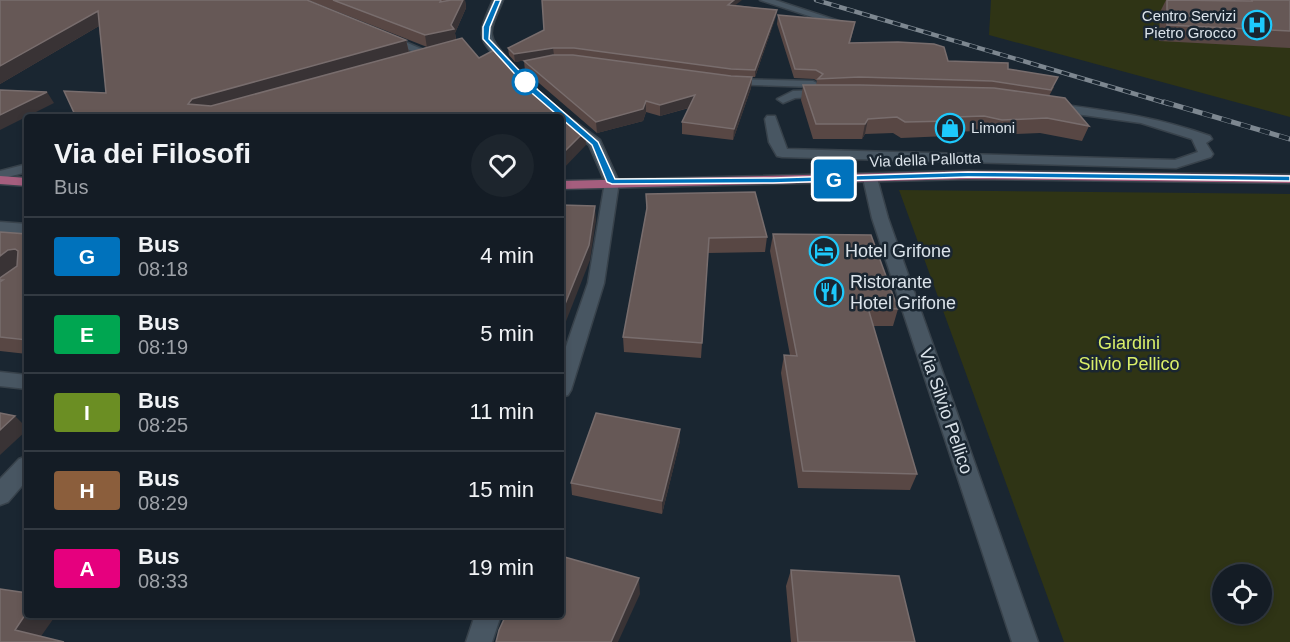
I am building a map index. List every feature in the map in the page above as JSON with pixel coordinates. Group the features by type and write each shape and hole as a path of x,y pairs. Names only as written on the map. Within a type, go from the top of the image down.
{"main road":[{"name":"Via della Pallotta","path":"564,185 968,175 1290,179"},
{"path":"0,178 24,182"}],"street":[{"path":"498,0 481,41 517,70"},
{"path":"765,0 846,25"},
{"path":"373,32 431,52 403,59"},
{"path":"720,81 834,89 793,95 783,99"},
{"path":"771,119 776,142 782,153 1176,164 1206,154 1198,140 1205,139 1167,125 1141,119 1041,105"},
{"path":"564,117 595,143 612,182 596,283 564,381"},
{"path":"961,157 968,175"},
{"path":"0,178 24,169"},
{"name":"Via Silvio Pellico","path":"870,178 880,218 1025,642"},
{"path":"0,226 24,229"},
{"path":"0,379 24,382"},
{"path":"0,495 24,471"},
{"path":"479,642 487,618"}],"green space":[{"path":"991,0 1290,0 1290,117 989,35"},
{"name":"Giardini Silvio Pellico","path":"899,190 1290,194 1290,642 1064,642"}],"building":[{"path":"0,0 307,0 406,40 192,99 188,104 211,106 462,38 479,58 496,49 513,68 585,131 564,152 564,114 75,114 64,91 106,93 98,11 0,66"},
{"path":"333,0 441,0 440,2 463,0 451,25 454,29 425,35"},
{"path":"542,0 734,0 728,5 777,10 755,70 731,69 574,48 553,48 514,54 508,48 544,30"},
{"path":"1167,0 1290,0 1290,31 1167,25"},
{"path":"778,15 855,22 849,43 934,44 944,47 948,61 1008,63 1008,69 1058,77 1051,90 992,81 859,77 818,79 823,74 816,70 795,69"},
{"path":"553,55 573,55 752,77 734,129 682,122 695,95 660,105 646,101 643,109 596,122 524,61"},
{"path":"803,85 994,88 1065,98 1089,126 1047,118 1002,120 984,116 955,117 952,121 905,122 897,117 868,119 865,124 816,124"},
{"path":"0,90 47,92 0,115"},
{"path":"755,192 767,237 709,238 702,343 623,337 647,208 646,194"},
{"path":"564,205 595,206 589,245 564,307"},
{"path":"0,232 24,234 24,340 0,337 0,282 3,280 0,278 17,266 18,251 8,250 0,256"},
{"path":"773,234 871,235 898,309 868,308 917,474 803,471 784,355 797,356"},
{"path":"0,413 15,416 0,430"},
{"path":"596,413 680,429 662,501 571,483"},
{"path":"564,557 639,578 611,642 496,642 505,618 564,618"},
{"path":"791,570 899,576 915,642 798,642"},
{"path":"0,589 24,593 24,616 15,630 64,642 0,642"}],"railway":[{"path":"816,0 1169,104"},
{"path":"1164,102 1290,139"}],"bus line":[{"name":"G","path":"498,0 486,27 486,39 511,68 560,114"},
{"name":"G","path":"564,118 595,143 612,182 773,181 968,175 1290,179"}],"place":[{"name":"Centro Servizi Pietro Grocco","path":"1257,25"},
{"name":"Limoni","path":"950,128"},
{"name":"Hotel Grifone","path":"824,251"},
{"name":"Ristorante Hotel Grifone","path":"829,292"}]}
